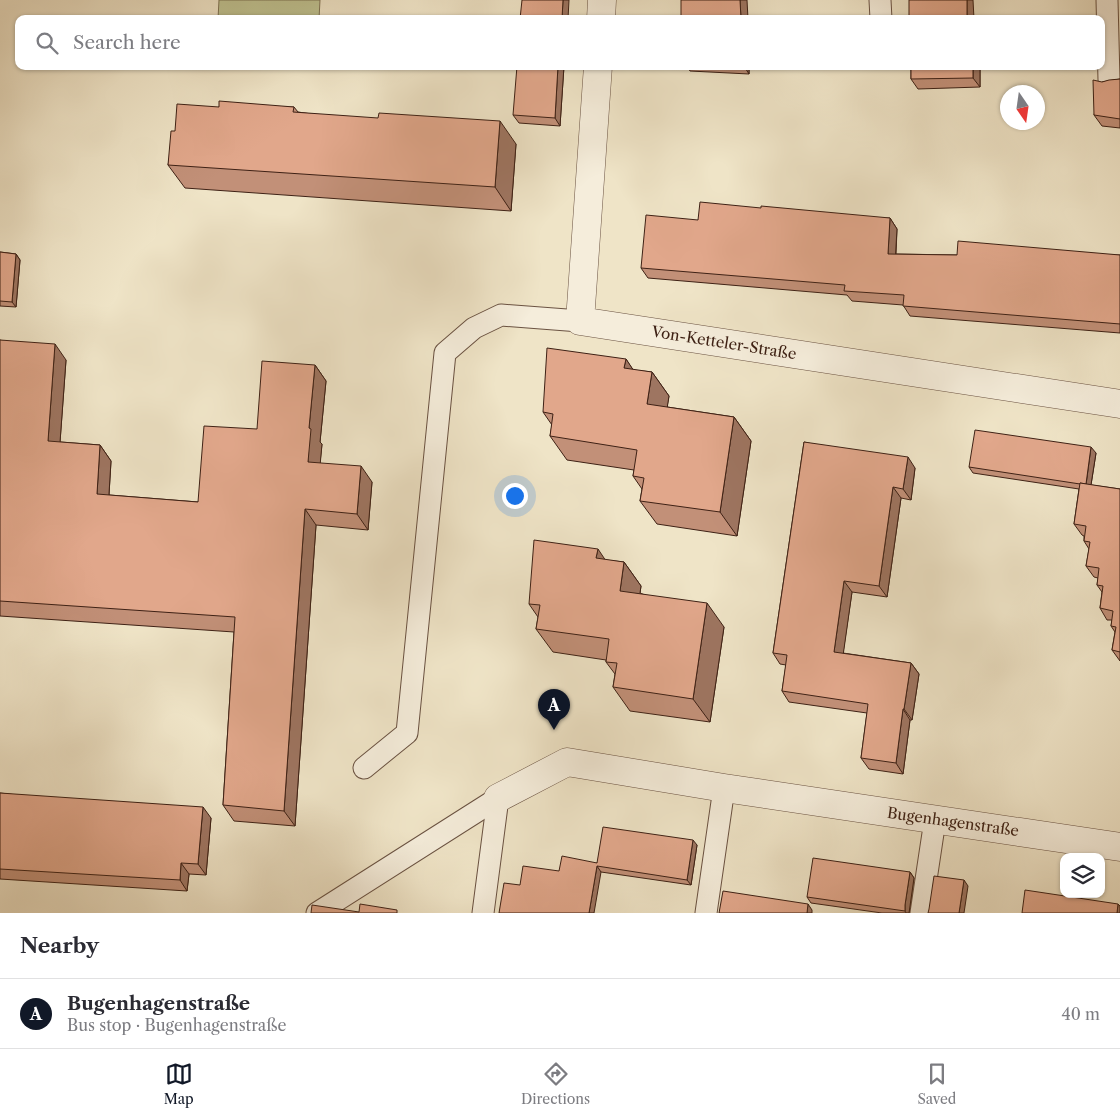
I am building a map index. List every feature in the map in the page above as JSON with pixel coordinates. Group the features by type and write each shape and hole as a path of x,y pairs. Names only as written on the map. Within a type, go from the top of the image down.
{"street":[{"path":"601,15 602,0"},
{"path":"580,320 598,70"},
{"name":"Von-Ketteler-Straße","path":"580,320 1120,404"},
{"name":"Bugenhagenstraße","path":"498,798 567,762 724,788 1120,847"}],"lane":[{"path":"880,0 881,15"},
{"path":"1108,0 1109,80"},
{"path":"364,768 407,733 445,353 474,328 501,315 580,320"},
{"path":"706,913 724,788"},
{"path":"482,913 498,798"},
{"name":"Bugenhagenstraße","path":"317,913 498,798"},
{"path":"921,913 935,820"}],"green space":[{"path":"219,0 320,0 319,15 218,15"}],"building":[{"path":"522,0 563,0 562,15 520,15"},
{"path":"681,0 740,0 741,15 681,15"},
{"path":"909,0 967,0 967,15 909,15"},
{"path":"517,70 558,70 555,118 513,115"},
{"path":"911,70 973,70 973,78 911,79"},
{"path":"1120,79 1120,119 1094,115 1093,80 1102,82"},
{"path":"219,101 294,107 293,112 378,118 379,113 500,121 495,187 168,165 171,131 175,131 177,104 219,107"},
{"path":"700,202 890,218 888,254 957,255 958,241 1120,255 1120,324 903,306 904,295 844,291 845,285 641,268 646,215 698,220"},
{"path":"0,252 16,254 12,302 0,301"},
{"path":"0,340 55,344 48,441 100,445 97,494 198,502 204,426 257,429 262,361 315,365 308,462 361,466 357,514 305,509 284,811 223,805 235,617 0,601"},
{"path":"547,348 626,359 624,368 652,372 647,404 734,417 720,512 640,501 644,478 633,476 637,450 550,436 553,414 543,412"},
{"path":"975,430 1091,447 1086,484 969,467"},
{"path":"804,442 908,457 903,489 893,487 879,586 844,581 834,652 911,663 896,763 861,758 868,704 782,691 787,655 773,653"},
{"path":"1080,483 1120,489 1120,652 1112,650 1116,627 1111,626 1113,611 1100,608 1103,586 1097,585 1099,568 1086,566 1090,542 1084,541 1086,526 1074,524"},
{"path":"534,540 598,549 596,558 624,562 620,591 707,603 693,699 613,687 617,663 606,662 609,639 536,629 540,605 529,604"},
{"path":"0,793 203,807 198,864 181,863 180,880 0,869"},
{"path":"603,827 693,840 687,880 597,866 589,913 499,913 504,883 520,885 523,866 559,871 562,856 597,863"},
{"path":"813,858 910,872 905,911 807,897"},
{"path":"934,876 964,880 959,913 928,913"},
{"path":"1025,890 1060,895 1060,898 1078,898 1118,904 1117,913 1022,913"},
{"path":"723,891 808,904 807,913 719,913"},
{"path":"360,904 397,910 397,913 311,913 312,905 359,912"}],"place":[{"name":"Bugenhagenstraße","path":"554,730"}]}
